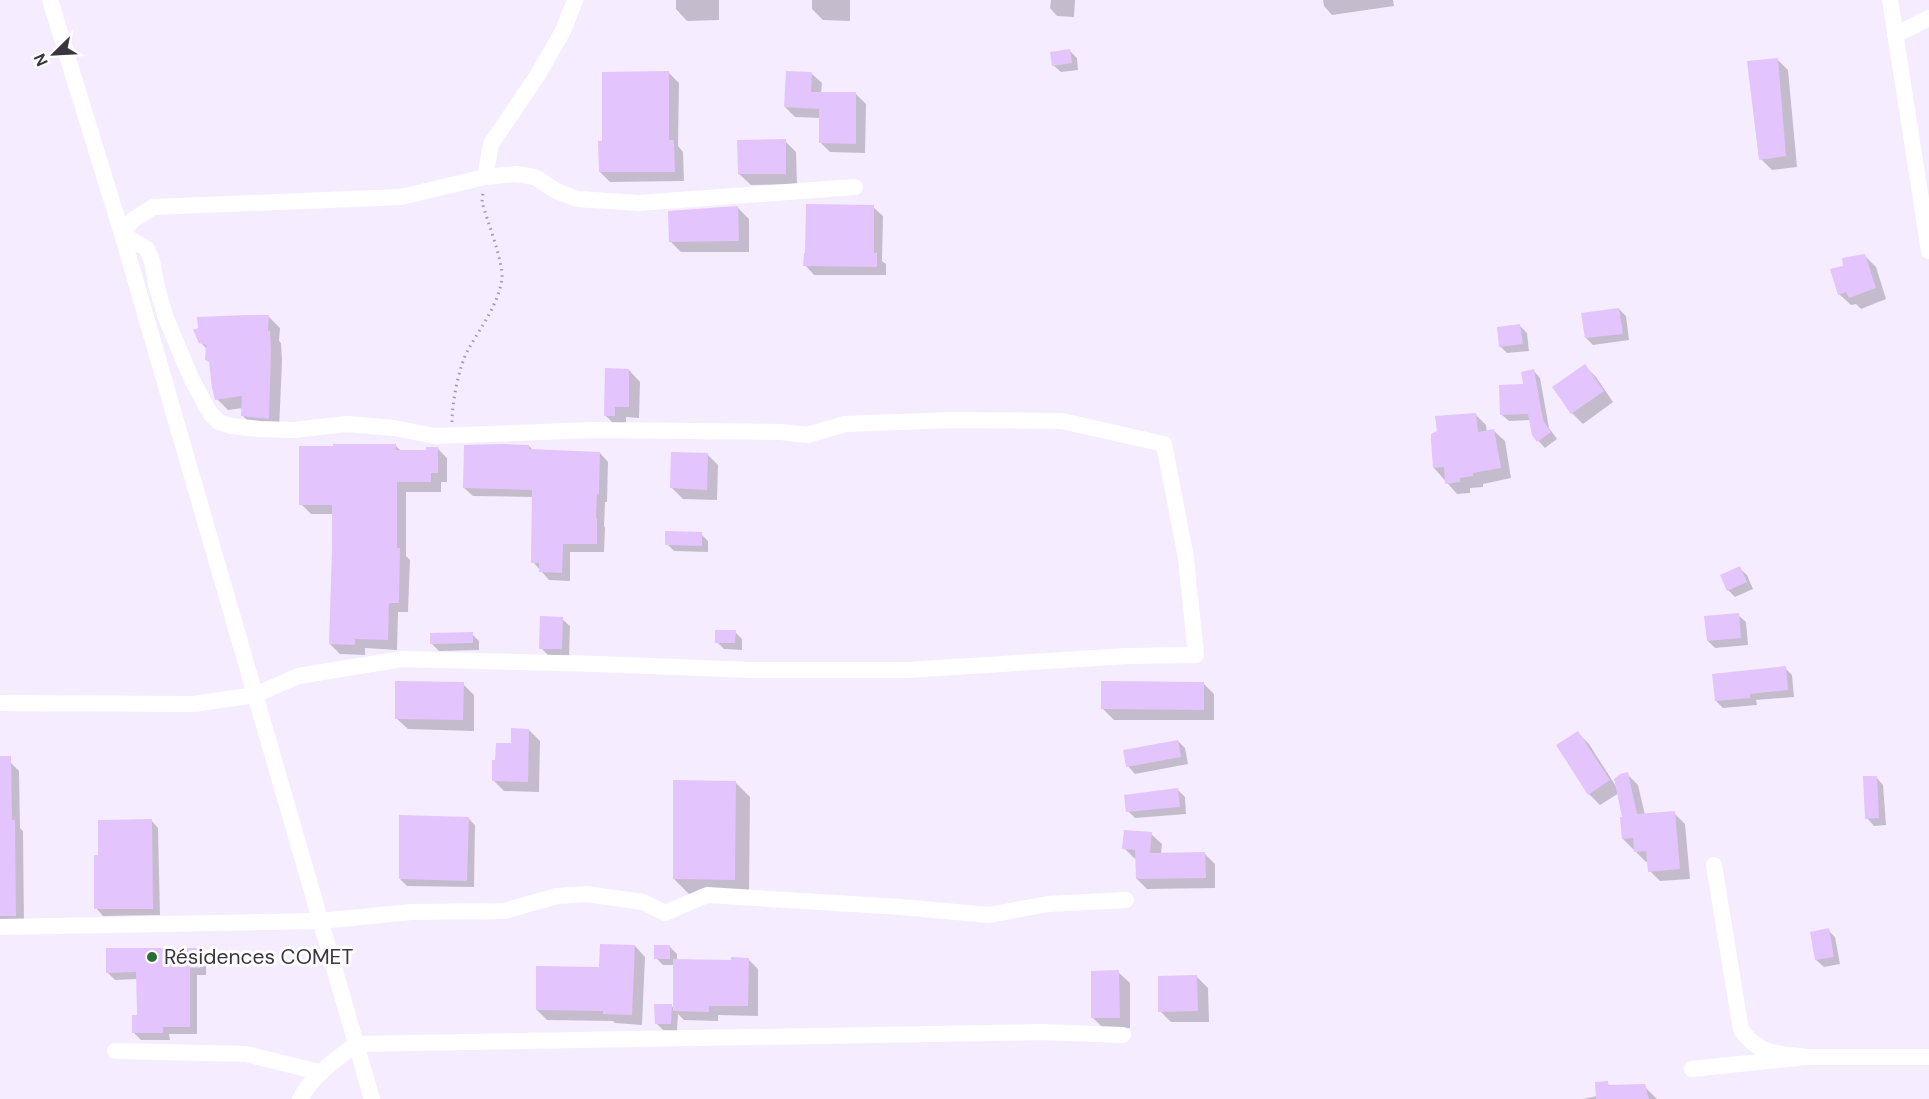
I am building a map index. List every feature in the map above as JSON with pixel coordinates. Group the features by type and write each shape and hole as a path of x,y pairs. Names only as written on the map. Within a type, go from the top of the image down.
{"street":[{"path":"50,0 122,234 372,1099"},
{"path":"485,177 492,144 537,76 563,31 575,0"},
{"path":"1890,0 1929,251"},
{"path":"1895,35 1929,18"},
{"path":"122,234 133,220 153,207 401,198 485,177 516,174 535,177 556,191 578,199 639,203 855,187"},
{"path":"0,703 193,704 255,695 297,676 402,659 751,670 908,670 1127,656 1196,655 1186,558 1164,444 1062,422 952,420 845,424 807,435 781,432 594,430 435,436 394,428 347,424 294,430 231,426 219,422 210,412 191,378 166,318 147,249 122,234"},
{"path":"1713,866 1741,1030 1751,1043 1764,1051 1807,1057"},
{"path":"0,927 320,921 411,912 504,911 557,896 586,894 643,902 665,913 707,895 990,915 1048,904 1126,900"},
{"path":"300,1099 308,1084 319,1072 356,1044 1041,1032 1124,1035"},
{"path":"115,1051 246,1054 319,1072"},
{"path":"1692,1069 1807,1057 1929,1057"}],"path":[{"path":"453,435 452,407 458,387 460,367 497,296 502,277 499,257 482,202 485,177"}],"building":[{"path":"1070,49 1072,63 1052,66 1050,52"},
{"path":"1778,58 1786,156 1759,160 1747,61"},
{"path":"669,71 669,140 674,140 675,172 599,172 598,141 602,141 602,72"},
{"path":"786,71 812,72 811,92 856,92 856,144 819,143 819,109 784,107"},
{"path":"786,139 786,174 738,174 737,140"},
{"path":"806,204 874,205 874,253 877,253 877,267 803,266"},
{"path":"738,206 739,241 669,242 668,211"},
{"path":"1865,254 1876,288 1849,298 1846,292 1838,295 1830,269 1843,266 1842,258"},
{"path":"1619,308 1623,334 1585,338 1581,313"},
{"path":"269,315 268,331 270,331 271,350 269,419 241,416 242,396 215,400 209,361 205,360 206,345 199,343 193,330 198,328 197,317"},
{"path":"1520,324 1523,344 1499,347 1497,327"},
{"path":"1585,364 1604,391 1571,414 1552,387"},
{"path":"605,368 629,369 629,407 615,407 615,416 604,416"},
{"path":"1534,369 1543,420 1551,432 1537,442 1532,435 1528,414 1500,415 1499,385 1523,384 1521,372"},
{"path":"1476,413 1478,432 1494,429 1501,468 1473,473 1473,476 1460,478 1460,482 1445,484 1444,467 1433,468 1431,434 1437,431 1435,416"},
{"path":"333,444 396,444 396,450 426,450 426,447 438,447 438,473 431,473 431,482 397,482 397,548 400,548 399,603 389,603 388,640 355,639 355,645 329,644 332,505 299,505 299,446 333,446"},
{"path":"464,445 529,445 529,449 600,452 596,518 597,544 563,544 562,573 539,572 539,563 531,563 532,490 463,488"},
{"path":"671,452 708,453 707,490 670,488"},
{"path":"665,531 702,532 702,546 665,545"},
{"path":"1740,566 1747,582 1727,591 1720,575"},
{"path":"1739,613 1741,638 1707,641 1704,616"},
{"path":"540,616 563,617 562,649 539,649"},
{"path":"715,630 736,630 735,643 715,643"},
{"path":"473,632 473,643 430,644 430,633"},
{"path":"1786,666 1788,690 1750,694 1750,698 1715,701 1712,674"},
{"path":"395,681 464,682 463,720 395,719"},
{"path":"1101,681 1204,682 1204,710 1101,709"},
{"path":"511,728 529,729 528,782 492,781 492,760 495,760 496,743 511,743"},
{"path":"1578,731 1610,780 1588,795 1556,745"},
{"path":"1178,740 1181,757 1126,767 1123,750"},
{"path":"0,756 11,756 12,820 15,820 16,916 0,916"},
{"path":"1628,772 1637,814 1675,811 1680,869 1648,872 1646,851 1634,852 1633,838 1622,839 1620,817 1622,817 1614,779"},
{"path":"1863,776 1877,776 1879,818 1865,819"},
{"path":"673,780 736,781 735,880 673,879"},
{"path":"1178,788 1180,807 1126,812 1124,795"},
{"path":"399,815 469,817 467,881 399,879"},
{"path":"152,819 153,909 94,909 94,855 98,855 98,820"},
{"path":"1124,830 1152,832 1150,853 1205,852 1206,878 1136,879 1135,850 1122,849"},
{"path":"1829,928 1834,957 1815,960 1810,932"},
{"path":"600,944 635,945 632,1015 603,1014 603,1011 536,1010 536,966 599,967"},
{"path":"654,945 670,945 670,959 654,959"},
{"path":"106,948 199,948 200,968 190,968 190,1027 163,1027 163,1033 132,1033 132,1015 137,1015 136,972 106,973"},
{"path":"731,957 749,958 748,1006 709,1006 709,1012 673,1011 673,959 731,960"},
{"path":"1119,970 1120,1018 1091,1018 1091,971"},
{"path":"1197,975 1198,1011 1158,1012 1158,976"},
{"path":"654,1004 672,1004 671,1024 655,1024"},
{"path":"1608,1081 1608,1085 1645,1084 1649,1099 1596,1099 1595,1082"}],"place":[{"name":"Résidences COMET","path":"152,957"}]}
